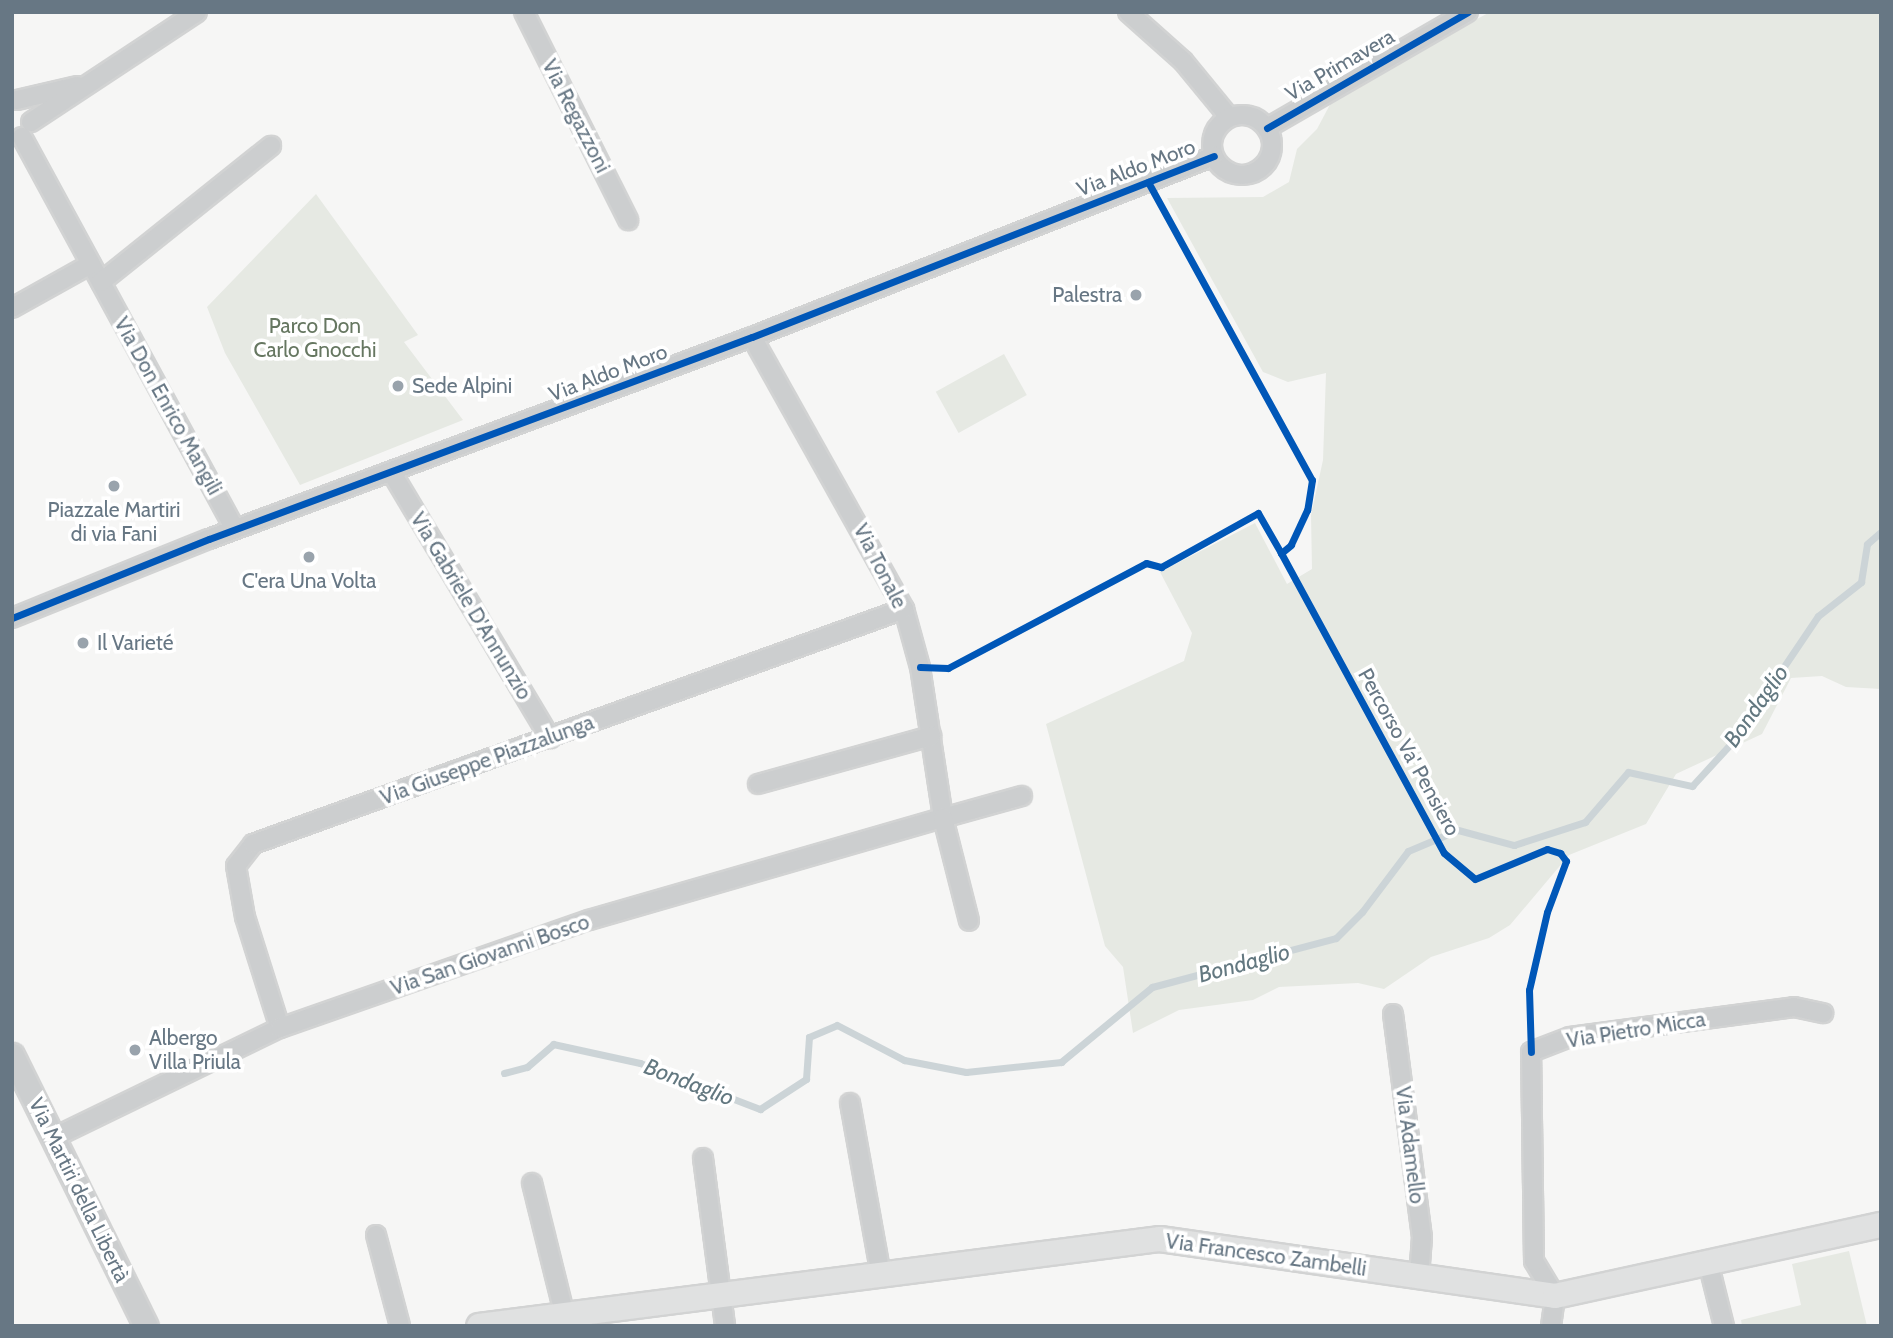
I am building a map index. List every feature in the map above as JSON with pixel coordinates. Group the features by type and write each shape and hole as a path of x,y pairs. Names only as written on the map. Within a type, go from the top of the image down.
{"main road":[{"name":"Via Francesco Zambelli","path":"479,1326 720,1298 1160,1239 1555,1296 1881,1225"}],"street":[{"path":"22,134 88,83 197,12"},
{"name":"Via Regazzoni","path":"524,12 628,220"},
{"path":"1128,12 1183,61 1228,117 1254,117 1267,128 1468,12"},
{"path":"15,99 88,83"},
{"name":"Via Don Enrico Mangili","path":"15,99 28,109 22,134 235,530"},
{"name":"Via Aldo Moro","path":"1228,117 1215,130 1214,156 1227,171 1256,171 1270,157 1267,128"},
{"path":"101,282 271,146"},
{"name":"Via Aldo Moro","path":"12,618 235,530 752,337 1214,156"},
{"path":"12,308 91,264"},
{"name":"Via Tonale","path":"752,337 904,609 920,667 943,818"},
{"name":"Via Gabriele D'Annunzio","path":"392,473 550,738"},
{"name":"Via Giuseppe Piazzalunga","path":"281,1028 245,916 236,866 253,844 904,609"},
{"path":"758,784 930,736"},
{"name":"Via San Giovanni Bosco","path":"53,1138 281,1028 589,920 1022,796"},
{"path":"943,818 969,921"},
{"name":"Via Pietro Micca","path":"1555,1296 1534,1261 1531,1052 1570,1037 1794,1007 1823,1013"},
{"name":"Via Adamello","path":"1393,1014 1422,1237 1419,1277"},
{"name":"Via Martiri della Libertà","path":"12,1055 146,1326"},
{"path":"850,1103 881,1275"},
{"path":"703,1158 725,1326"},
{"path":"532,1183 565,1316"},
{"path":"376,1235 401,1326"},
{"path":"1708,1262 1724,1326"},
{"path":"1551,1326 1555,1296"}],"green space":[{"path":"1490,12 1881,12 1881,689 1846,687 1822,676 1791,678 1762,734 1676,774 1646,824 1569,855 1510,925 1489,938 1431,957 1384,989 1358,983 1279,987 1253,1000 1179,1010 1133,1033 1123,967 1105,946 1046,724 1184,661 1192,633 1160,572 1255,523 1287,584 1312,569 1311,515 1323,460 1326,373 1288,382 1263,372 1167,198 1263,197 1289,182 1297,149 1317,129 1334,97"},
{"name":"Parco Don Carlo Gnocchi","path":"316,194 418,335 404,342 463,420 300,485 225,353 207,307"},
{"path":"1004,354 1027,395 959,433 936,392"},
{"path":"1849,1251 1867,1326 1742,1326 1741,1320 1801,1305 1792,1264"}],"waterway":[{"name":"Bondaglio","path":"504,1073 527,1067 553,1044 640,1063 760,1109 806,1079 809,1037 837,1025 904,1060 966,1072 1061,1062 1152,987 1336,938 1362,912 1408,851 1458,830 1514,845 1585,822 1628,772 1692,786 1735,739 1818,616 1861,582 1867,544 1881,532"}],"cycle path":[{"name":"Via Primavera","path":"1267,128 1468,12"},
{"path":"12,618 209,539 752,337 1214,156"},
{"name":"Percorso Va' Pensiero","path":"1148,182 1312,480 1307,510 1291,545 1281,553 1444,853 1475,879 1547,849 1560,853 1566,861 1547,912 1529,990 1531,1052"},
{"path":"920,667 948,668 1146,563 1161,567 1258,513 1281,553"}],"place":[{"name":"Palestra","path":"1136,295"},
{"name":"Sede Alpini","path":"398,386"},
{"name":"Piazzale Martiri di via Fani","path":"114,486"},
{"name":"C'era Una Volta","path":"309,557"},
{"name":"Il Varieté","path":"83,643"},
{"name":"Albergo Villa Priula","path":"135,1050"}]}
